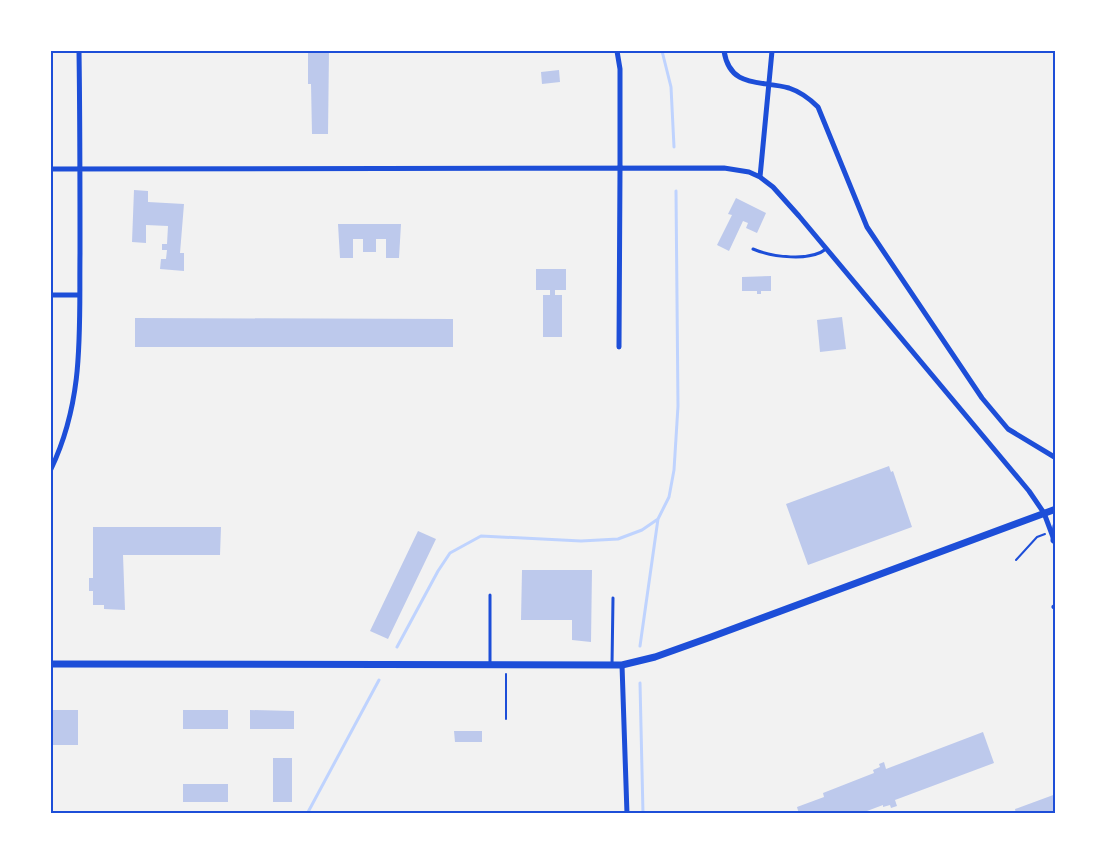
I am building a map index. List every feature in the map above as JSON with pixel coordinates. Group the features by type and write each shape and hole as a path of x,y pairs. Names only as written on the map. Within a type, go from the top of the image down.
{"street":[{"path":"51,469 61,448 73,405 80,351 79,51"},
{"path":"618,51 620,69 619,347"},
{"path":"724,51 729,67 742,79 751,83 799,92 818,107 867,227 976,390 1008,429 1056,458"},
{"path":"760,177 772,51"},
{"path":"51,168 620,170 724,168 749,172 760,177 773,187 1023,484 1054,529 1055,542"},
{"path":"51,295 79,296"},
{"path":"51,664 622,665 702,640 1056,509"},
{"path":"622,665 627,814"}],"lane":[{"path":"754,249 771,256 818,256 826,249"},
{"path":"490,595 490,666"},
{"path":"612,666 613,598"}],"path":[{"path":"1016,560 1038,537 1054,529"},
{"path":"506,666 506,719"}],"building":[{"path":"308,51 329,51 328,134 312,134 311,84 308,84"},
{"path":"559,70 560,82 542,84 541,72"},
{"path":"134,190 148,191 148,202 184,204 180,253 184,253 184,271 160,269 161,259 166,259 167,250 162,250 162,244 167,244 168,226 146,225 146,243 132,242"},
{"path":"736,198 766,213 757,233 746,228 748,223 743,221 729,251 717,245 732,215 728,214"},
{"path":"338,224 401,224 399,258 386,258 386,239 376,239 376,252 363,252 363,239 353,239 353,258 340,258"},
{"path":"536,269 566,269 566,290 555,290 555,295 562,295 562,337 543,337 543,295 550,295 550,290 536,290"},
{"path":"771,276 771,291 761,291 761,294 757,294 757,291 742,291 742,277"},
{"path":"842,317 846,349 820,352 817,320"},
{"path":"135,318 453,319 453,347 135,347"},
{"path":"889,466 891,472 893,471 912,527 808,565 786,504"},
{"path":"93,527 221,527 220,555 123,555 125,610 104,609 104,605 93,605 93,591 89,591 89,578 93,578"},
{"path":"418,531 436,539 388,639 370,631"},
{"path":"522,570 592,570 591,642 572,640 572,620 521,620"},
{"path":"51,710 78,710 78,745 51,745"},
{"path":"183,710 228,710 228,729 183,729"},
{"path":"250,710 294,711 294,729 250,729"},
{"path":"454,731 482,731 482,742 455,742"},
{"path":"983,732 994,763 895,800 897,806 891,808 890,805 883,807 883,805 859,814 799,814 797,807 824,797 823,793 874,773 873,770 880,767 879,764 884,762 886,769"},
{"path":"273,758 292,758 292,802 273,802"},
{"path":"183,784 228,784 228,802 183,802"},
{"path":"1056,794 1056,814 1016,814 1015,809"}],"waterway":[{"path":"662,51 671,87 674,147"},
{"path":"397,647 438,571 450,553 481,536 581,541 618,539 642,530 658,519 669,497 674,470 678,406 676,191"},
{"path":"640,646 658,519"},
{"path":"307,814 379,680"},
{"path":"640,683 643,814"}]}
